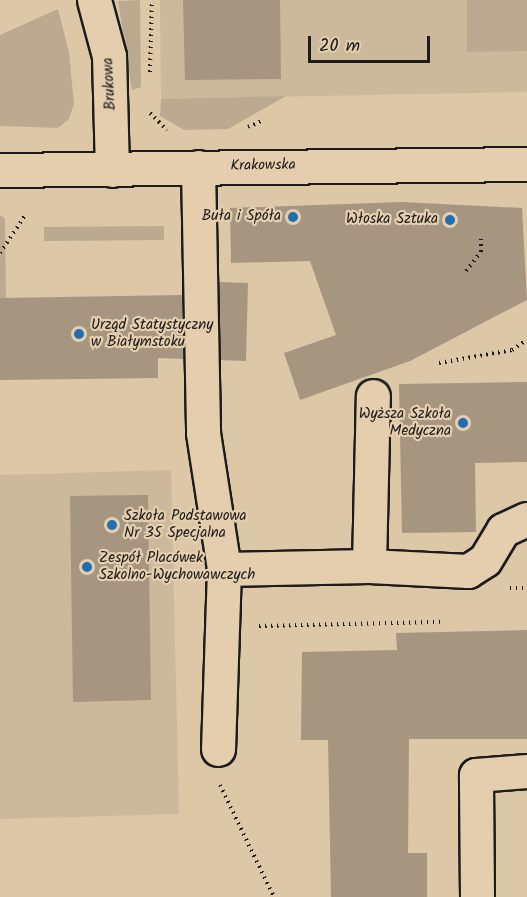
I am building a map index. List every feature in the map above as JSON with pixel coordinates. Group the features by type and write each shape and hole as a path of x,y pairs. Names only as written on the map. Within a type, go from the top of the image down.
{"street":[{"name":"Brukowa","path":"94,0 109,56 112,170"},
{"name":"Krakowska","path":"0,170 527,164"},
{"path":"198,167 203,433 224,569 218,749"},
{"path":"369,566 374,396"},
{"path":"224,569 369,566 468,571 485,560 503,530 527,519"},
{"path":"477,897 476,775 527,771"}],"path":[{"path":"150,84 152,0"},
{"path":"149,107 153,120 177,132"},
{"path":"242,130 264,120"},
{"path":"0,253 26,214"},
{"path":"466,270 481,252 481,239"},
{"path":"439,363 512,350 527,340"},
{"path":"222,627 442,622"},
{"path":"218,749 217,777 274,897"}],"shaded area":[{"path":"140,0 141,87 132,90 118,1"},
{"path":"160,0 527,0 527,92 161,99"},
{"path":"467,0 527,0 527,51 467,52"},
{"path":"58,9 69,52 74,104 69,119 58,128 0,126 0,35"},
{"path":"286,96 228,129 184,130 160,116 161,99"},
{"path":"0,215 5,219 6,298 0,298"},
{"path":"164,226 164,240 44,241 44,227"},
{"name":"Zespół Placówek Szkolno-Wychowawczych","path":"171,470 179,814 0,819 0,475"}],"building":[{"path":"183,0 280,0 281,79 185,80"},
{"path":"402,202 522,208 527,300 410,361 300,400 284,353 336,335 310,261 231,263 230,208"},
{"path":"219,282 248,283 246,361 220,360"},
{"name":"Urząd Statystyczny w Białymstoku","path":"182,295 183,359 158,358 158,378 0,380 0,298"},
{"name":"Wyższa Szkoła Medyczna","path":"527,382 527,462 475,463 476,532 402,533 399,384"},
{"path":"148,495 151,700 73,702 70,496"},
{"path":"527,630 527,739 409,739 408,853 427,853 427,897 331,897 328,740 301,740 302,652 397,650 396,633"}],"place":[{"name":"Buła i Spóła","path":"293,217"},
{"name":"Włoska Sztuka","path":"450,220"},
{"name":"Urząd Statystyczny w Białymstoku","path":"79,334"},
{"name":"Wyższa Szkoła Medyczna","path":"463,423"},
{"name":"Szkoła Podstawowa Nr 35 Specjalna","path":"112,525"},
{"name":"Zespół Placówek Szkolno-Wychowawczych","path":"87,567"}]}
